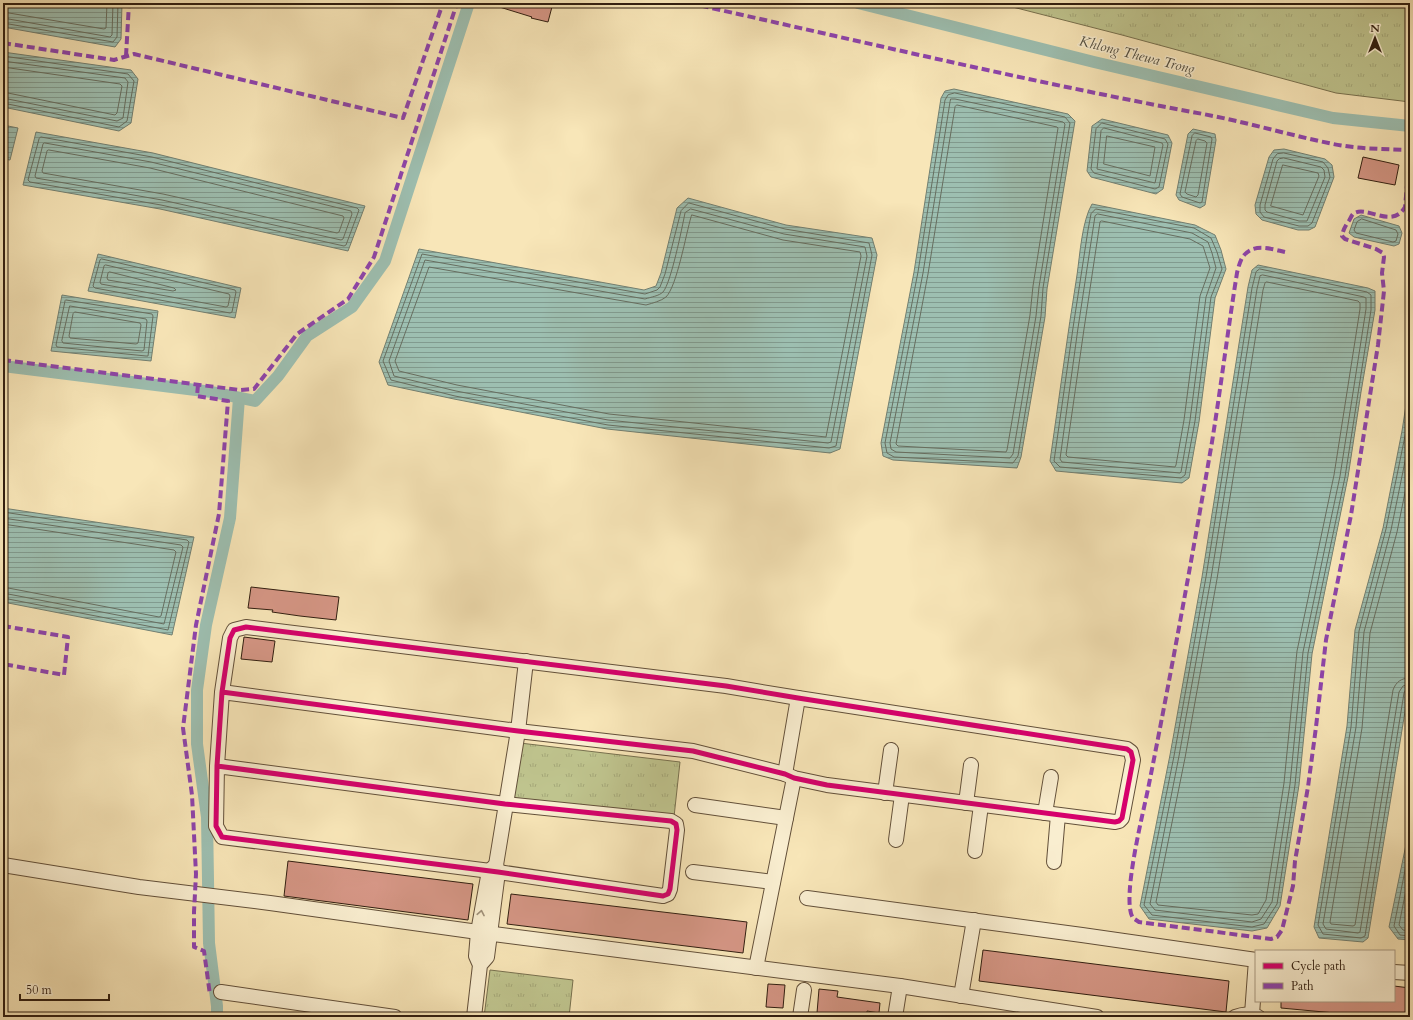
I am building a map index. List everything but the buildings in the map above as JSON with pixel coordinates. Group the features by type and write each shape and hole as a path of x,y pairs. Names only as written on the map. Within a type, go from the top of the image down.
{"street":[{"path":"217,766 505,804 671,822 676,824 677,830 670,889 668,894 663,896 494,870 222,837 216,826 217,766 222,692 230,638 234,630 246,627 726,686 1127,749 1132,752 1133,760 1122,818 1115,822 827,785 693,751 518,731 222,692"},
{"path":"474,1017 480,964 476,956 484,933 518,731 526,661"},
{"path":"756,968 786,818 798,698"},
{"path":"885,793 891,750"},
{"path":"966,803 971,765"},
{"path":"1051,777 1054,862"},
{"path":"896,840 902,795"},
{"path":"695,805 786,818"},
{"path":"975,851 981,805"},
{"path":"3,865 140,887 900,986 1098,1017"},
{"path":"693,872 773,882"},
{"path":"807,898 1255,960"},
{"path":"961,996 974,920"},
{"path":"1395,972 1410,973"},
{"path":"894,1017 900,986"},
{"path":"800,1017 804,990"},
{"path":"221,992 395,1017"},
{"path":"1235,1017 1243,1014 1255,1016 1255,1002"}],"green space":[{"path":"997,3 1394,3 1410,6 1410,102 1336,93"},
{"path":"520,743 680,762 674,817 513,798"},
{"path":"490,970 573,980 569,1017 484,1017"}],"water":[{"path":"3,3 122,3 121,39 115,47 3,27"},
{"path":"3,52 131,70 138,79 131,123 119,131 3,107"},
{"path":"954,89 1068,114 1075,121 1047,289 1045,317 1021,457 1017,468 893,460 883,456 881,443 914,272 941,98 945,91"},
{"path":"1102,119 1168,135 1172,143 1163,189 1156,194 1091,177 1087,171 1092,126"},
{"path":"3,125 18,128 10,160 3,159"},
{"path":"1193,129 1215,134 1216,140 1205,205 1200,208 1179,200 1176,195 1188,134"},
{"path":"36,132 153,153 365,206 348,251 160,209 23,185"},
{"path":"1284,149 1325,159 1332,165 1334,177 1315,227 1309,230 1298,230 1262,220 1256,214 1255,205 1269,157 1274,150"},
{"path":"688,198 786,225 872,238 877,255 840,449 830,453 607,429 388,385 379,362 419,249 644,290 656,286 661,273 677,208"},
{"path":"1092,204 1195,225 1215,235 1221,250 1226,269 1215,298 1199,422 1189,478 1182,483 1056,471 1050,461 1082,238 1086,219"},
{"path":"1361,215 1399,226 1402,233 1399,244 1394,246 1354,237 1349,233 1354,219"},
{"path":"98,254 241,288 235,318 88,291"},
{"path":"1258,265 1368,288 1375,291 1375,310 1348,477 1312,654 1299,785 1280,906 1267,928 1252,931 1149,919 1140,906 1170,755 1202,577 1248,287 1252,270"},
{"path":"62,295 158,311 151,361 51,351"},
{"path":"1410,379 1410,681 1368,938 1363,942 1319,938 1314,927 1347,726 1355,630 1383,528 1402,431"},
{"path":"3,508 194,537 172,635 3,602"},
{"path":"1410,825 1410,940 1398,939 1389,927"}],"waterway":[{"path":"3,366 212,392 255,401 278,376 307,336 352,307 385,261 469,3"},
{"name":"Khlong Thewa Trong","path":"858,3 1094,62 1333,118 1410,126"},
{"path":"217,1017 209,943 207,817 197,744 197,690 206,625 230,518 239,398"}],"marked path":[{"path":"126,56 129,3"},
{"path":"3,43 114,60 134,54 403,118 443,3"},
{"path":"3,360 240,390 254,389 297,334 348,299 374,257 457,3"},
{"path":"689,3 1009,75 1219,117 1342,146 1410,150"},
{"path":"1285,252 1268,248 1256,248 1246,253 1242,258 1237,271 1212,442 1173,659 1134,856 1130,894 1130,908 1133,918 1139,922 1271,939 1277,937 1282,930 1293,886 1295,861 1308,787 1326,640 1351,515 1378,345 1384,291 1382,273 1383,253 1376,249 1345,239 1342,236 1344,229 1353,214 1365,212 1386,217 1400,213 1405,207 1410,153"},
{"path":"198,385 197,396 228,401 219,514 196,625 183,728 192,795 196,874 194,947 204,951 210,995"},
{"path":"3,626 68,637 64,675 3,664"}],"cycle path":[{"path":"217,766 505,804 671,821 676,824 677,830 670,889 668,894 663,896 498,872 222,837 216,826 217,766 222,692 230,638 234,630 246,627 726,686 1127,749 1131,752 1133,760 1122,818 1115,822 827,785 794,778 785,774 693,751 518,731 222,692"}]}
